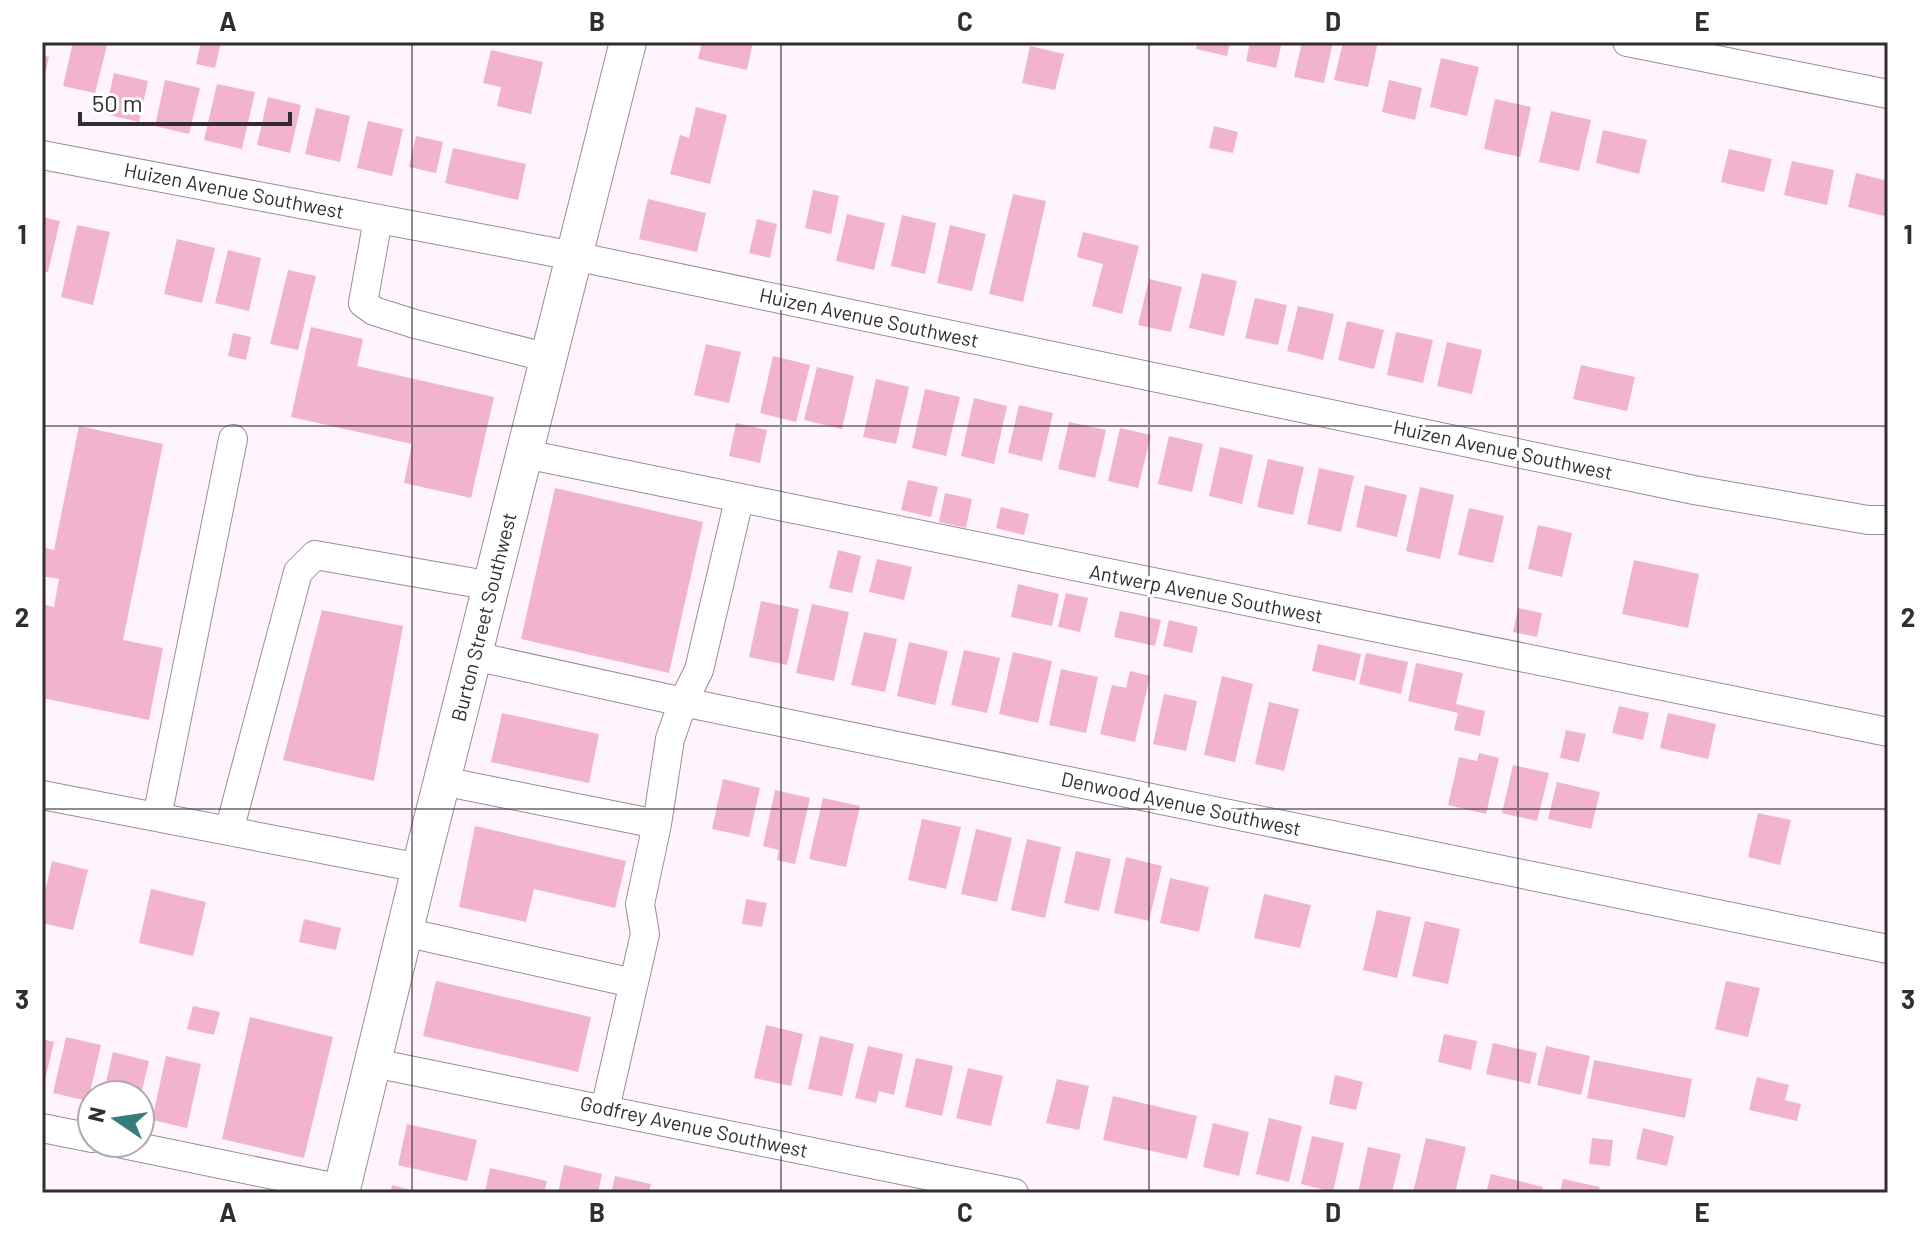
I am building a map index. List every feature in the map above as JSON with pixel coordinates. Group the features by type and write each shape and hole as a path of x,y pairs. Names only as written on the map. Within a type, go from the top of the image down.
{"main road":[{"name":"Burton Street Southwest","path":"342,1191 628,42"}],"street":[{"path":"1627,42 1888,94"},
{"name":"Huizen Avenue Southwest","path":"42,155 574,256 1694,490 1868,520 1888,520"},
{"path":"378,219 363,303 374,311 415,324 549,358"},
{"path":"157,817 233,439"},
{"name":"Antwerp Avenue Southwest","path":"525,454 1888,732"},
{"path":"605,1109 645,934 640,904 657,824 670,739 699,670 739,500"},
{"path":"229,831 298,572 315,555 492,586"},
{"name":"Denwood Avenue Southwest","path":"474,656 683,702 1888,949"},
{"path":"442,781 657,824"},
{"path":"42,795 420,868"},
{"path":"404,932 633,983"},
{"name":"Godfrey Avenue Southwest","path":"374,1063 1014,1193"},
{"path":"42,1128 76,1135"},
{"path":"156,1151 342,1191"}],"building":[{"path":"73,42 107,45 95,93 63,86"},
{"path":"201,42 221,42 215,68 196,64"},
{"path":"702,42 753,42 747,70 698,59"},
{"path":"1198,42 1230,42 1227,56 1196,49"},
{"path":"1250,42 1282,42 1276,68 1246,61"},
{"path":"1302,42 1333,42 1324,83 1294,77"},
{"path":"1343,42 1378,42 1368,87 1334,80"},
{"path":"1030,46 1064,54 1055,90 1022,83"},
{"path":"491,50 543,62 531,114 497,106 501,87 483,83"},
{"path":"42,55 49,57 43,83 42,83"},
{"path":"1441,58 1479,67 1467,116 1430,107"},
{"path":"114,73 148,81 139,122 105,114"},
{"path":"165,80 200,88 189,134 155,126"},
{"path":"1389,80 1422,88 1415,120 1382,112"},
{"path":"217,84 255,92 242,149 204,140"},
{"path":"268,97 301,105 290,153 257,145"},
{"path":"1495,99 1531,107 1520,157 1484,149"},
{"path":"696,107 727,115 710,184 670,174 680,135 689,138"},
{"path":"316,108 350,116 340,162 305,154"},
{"path":"1551,111 1591,120 1579,171 1539,162"},
{"path":"368,121 403,129 392,176 357,168"},
{"path":"1214,126 1238,132 1233,153 1209,148"},
{"path":"1603,130 1647,140 1639,174 1596,163"},
{"path":"416,136 443,142 436,173 409,167"},
{"path":"453,148 526,164 518,200 445,183"},
{"path":"1729,149 1772,159 1764,192 1721,182"},
{"path":"1792,161 1834,170 1827,205 1784,195"},
{"path":"1856,173 1888,181 1888,217 1848,207"},
{"path":"813,190 839,196 831,234 805,228"},
{"path":"1013,194 1046,201 1023,302 989,294"},
{"path":"648,199 706,213 697,252 639,239"},
{"path":"847,214 885,223 874,270 836,261"},
{"path":"902,215 936,223 925,274 891,266"},
{"path":"42,217 60,221 48,272 42,271"},
{"path":"757,219 777,224 770,258 749,253"},
{"path":"77,225 110,232 93,305 61,297"},
{"path":"950,225 986,234 972,291 937,283"},
{"path":"1083,232 1139,246 1122,314 1092,306 1103,264 1077,257"},
{"path":"177,239 215,248 202,303 164,294"},
{"path":"228,250 261,258 249,311 215,303"},
{"path":"288,270 316,276 298,350 270,344"},
{"path":"1202,273 1237,281 1224,336 1189,328"},
{"path":"1149,279 1182,287 1171,332 1138,325"},
{"path":"1255,298 1287,305 1278,345 1245,338"},
{"path":"1298,306 1334,314 1323,360 1287,351"},
{"path":"1347,321 1384,330 1374,369 1338,360"},
{"path":"311,327 363,339 357,366 494,397 471,498 404,483 412,444 291,417"},
{"path":"1396,332 1433,340 1423,383 1387,375"},
{"path":"233,333 251,337 246,360 228,356"},
{"path":"1447,342 1482,350 1472,394 1437,386"},
{"path":"706,344 741,352 729,403 694,395"},
{"path":"773,356 810,365 796,422 760,413"},
{"path":"1581,365 1635,377 1627,411 1573,399"},
{"path":"817,367 854,376 842,429 804,420"},
{"path":"876,379 909,387 896,444 863,437"},
{"path":"925,389 960,397 946,456 912,448"},
{"path":"974,398 1007,406 994,464 961,456"},
{"path":"1019,405 1053,413 1042,461 1008,453"},
{"path":"1069,422 1106,430 1095,478 1058,469"},
{"path":"736,423 767,430 760,463 729,456"},
{"path":"79,426 163,444 123,640 163,648 149,720 42,698 42,604 54,607 59,579 42,576 42,561 45,548 54,550"},
{"path":"1120,428 1151,435 1138,488 1108,481"},
{"path":"1169,436 1203,444 1192,492 1158,484"},
{"path":"1220,447 1253,455 1242,504 1209,496"},
{"path":"1268,459 1304,467 1293,515 1257,507"},
{"path":"1319,468 1354,476 1341,532 1307,524"},
{"path":"908,480 938,487 931,517 901,510"},
{"path":"1365,485 1407,495 1397,537 1356,527"},
{"path":"1420,487 1454,495 1440,559 1406,551"},
{"path":"555,488 703,522 669,673 521,639"},
{"path":"945,493 972,499 966,528 939,522"},
{"path":"1001,507 1029,514 1024,535 996,528"},
{"path":"1469,508 1504,516 1493,563 1458,555"},
{"path":"1538,525 1572,533 1562,577 1528,569"},
{"path":"838,550 861,556 852,593 829,588"},
{"path":"877,559 912,567 904,600 869,592"},
{"path":"1634,560 1699,574 1688,628 1622,614"},
{"path":"1018,584 1059,594 1052,626 1011,617"},
{"path":"1066,593 1088,598 1080,632 1058,627"},
{"path":"761,601 799,609 787,665 749,657"},
{"path":"812,604 849,612 834,681 796,673"},
{"path":"1518,608 1542,613 1537,637 1513,632"},
{"path":"322,610 403,626 374,781 283,760"},
{"path":"1120,611 1161,620 1155,646 1114,637"},
{"path":"1169,620 1198,627 1192,653 1163,646"},
{"path":"864,632 897,639 885,692 851,685"},
{"path":"909,642 948,651 935,705 897,696"},
{"path":"1318,644 1361,654 1355,681 1312,671"},
{"path":"964,650 1000,658 987,713 951,705"},
{"path":"1013,652 1052,661 1038,723 999,714"},
{"path":"1366,653 1408,662 1401,694 1359,684"},
{"path":"1416,663 1463,673 1456,704 1485,711 1480,736 1454,730 1458,713 1408,701"},
{"path":"1061,669 1098,677 1086,733 1049,725"},
{"path":"1130,671 1150,676 1135,742 1100,734 1112,685 1126,688"},
{"path":"1222,676 1253,684 1235,762 1204,755"},
{"path":"1164,694 1197,701 1186,751 1153,744"},
{"path":"1269,702 1299,709 1284,771 1255,764"},
{"path":"1619,706 1649,713 1643,740 1612,733"},
{"path":"502,713 599,734 589,783 491,762"},
{"path":"1668,713 1716,724 1708,759 1660,748"},
{"path":"1566,730 1586,734 1579,762 1560,758"},
{"path":"1479,753 1499,758 1486,814 1448,805 1459,757 1477,761"},
{"path":"1513,765 1549,773 1537,821 1502,813"},
{"path":"723,779 760,788 749,837 712,829"},
{"path":"1557,782 1600,792 1591,829 1548,819"},
{"path":"775,790 810,798 795,864 777,860 779,850 763,846"},
{"path":"823,798 860,806 846,867 809,859"},
{"path":"1758,813 1791,820 1780,865 1748,857"},
{"path":"922,819 961,827 946,889 908,880"},
{"path":"475,826 626,861 615,908 534,889 526,922 459,907"},
{"path":"976,829 1012,838 997,902 961,894"},
{"path":"1027,839 1061,847 1045,918 1011,910"},
{"path":"1076,851 1111,859 1099,911 1064,903"},
{"path":"1126,857 1162,866 1149,921 1114,913"},
{"path":"52,861 88,870 73,930 42,923 42,905"},
{"path":"1170,878 1209,887 1199,932 1160,923"},
{"path":"151,889 206,902 193,956 139,943"},
{"path":"1264,894 1311,905 1300,948 1254,938"},
{"path":"746,899 767,903 762,927 742,924"},
{"path":"1377,910 1411,917 1397,978 1363,970"},
{"path":"304,919 341,928 336,950 299,942"},
{"path":"1425,921 1460,929 1448,984 1412,976"},
{"path":"436,981 591,1017 578,1072 423,1036"},
{"path":"1726,981 1760,988 1748,1037 1715,1029"},
{"path":"193,1006 220,1012 214,1035 187,1029"},
{"path":"250,1017 333,1037 304,1158 222,1139"},
{"path":"766,1025 803,1034 791,1086 754,1078"},
{"path":"1444,1034 1477,1041 1471,1070 1438,1062"},
{"path":"820,1036 854,1044 842,1096 808,1089"},
{"path":"66,1037 101,1045 93,1079 76,1079 76,1098 53,1093"},
{"path":"42,1039 54,1042 43,1088 42,1088"},
{"path":"1493,1043 1537,1053 1530,1084 1486,1074"},
{"path":"868,1046 903,1054 894,1095 879,1091 876,1103 855,1098"},
{"path":"1546,1046 1590,1056 1581,1095 1537,1085"},
{"path":"113,1052 149,1061 145,1079 107,1079"},
{"path":"166,1056 201,1064 187,1128 156,1121 156,1102"},
{"path":"916,1058 953,1066 942,1116 905,1107"},
{"path":"1594,1060 1692,1079 1685,1118 1587,1098"},
{"path":"968,1068 1003,1076 991,1126 956,1118"},
{"path":"1335,1075 1363,1082 1356,1110 1329,1104"},
{"path":"1757,1077 1789,1085 1785,1100 1801,1104 1797,1121 1749,1110"},
{"path":"1057,1079 1089,1086 1079,1130 1046,1123"},
{"path":"1113,1096 1197,1116 1187,1159 1103,1140"},
{"path":"1269,1118 1302,1126 1289,1182 1256,1174"},
{"path":"1213,1123 1249,1132 1239,1176 1203,1167"},
{"path":"407,1124 477,1140 467,1181 398,1165"},
{"path":"1643,1128 1674,1136 1667,1166 1636,1159"},
{"path":"1312,1136 1344,1143 1333,1192 1301,1184"},
{"path":"1426,1138 1466,1147 1455,1193 1413,1193"},
{"path":"1592,1138 1613,1140 1610,1166 1589,1164"},
{"path":"1368,1147 1401,1154 1392,1193 1358,1193"},
{"path":"564,1165 602,1174 598,1193 558,1193"},
{"path":"490,1168 547,1181 544,1193 485,1191"},
{"path":"1491,1174 1543,1187 1542,1193 1486,1193"},
{"path":"615,1176 651,1184 649,1193 611,1193"},
{"path":"1563,1179 1600,1187 1598,1193 1560,1193"},
{"path":"392,1185 419,1192 419,1193 390,1193"}]}
